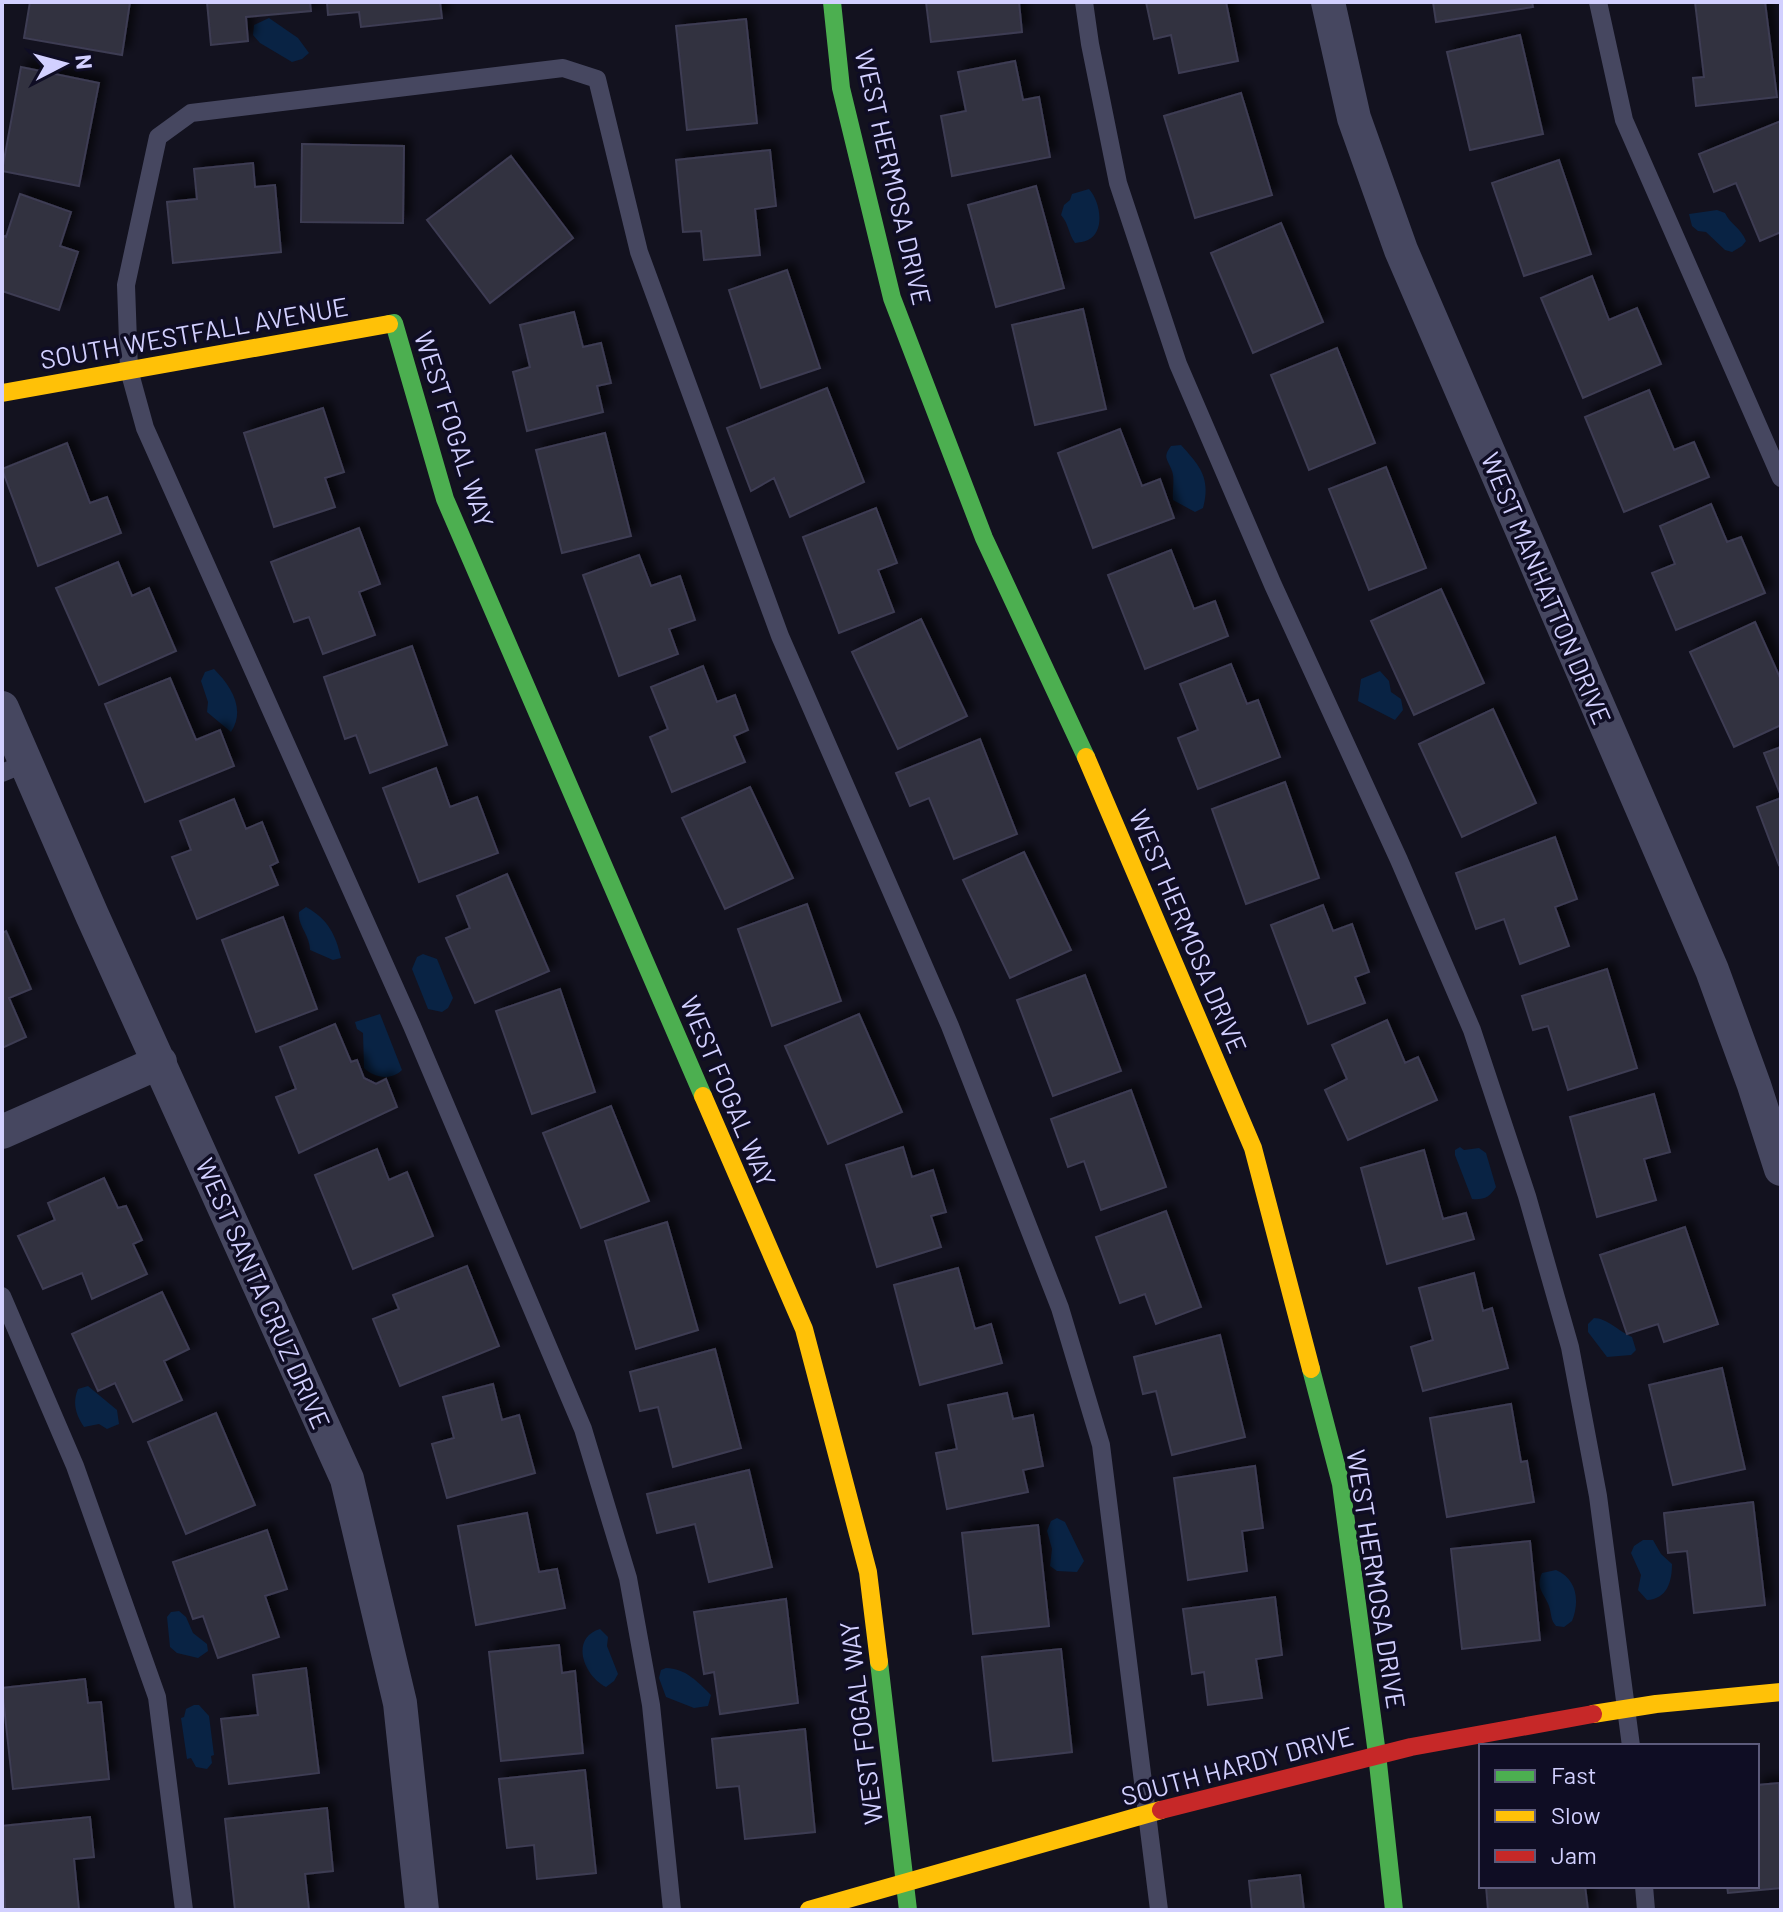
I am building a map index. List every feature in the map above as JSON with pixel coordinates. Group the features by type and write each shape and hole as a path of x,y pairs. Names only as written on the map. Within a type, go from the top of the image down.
{"street":[{"name":"WEST HERMOSA DRIVE","path":"832,2 841,88 892,298 984,538 1095,776 1253,1148 1341,1484 1394,1910"},
{"name":"WEST MANHATTON DRIVE","path":"1328,2 1354,118 1401,250 1712,970 1781,1169"},
{"name":"SOUTH WESTFALL AVENUE","path":"2,393 394,323"},
{"name":"WEST FOGAL WAY","path":"394,323 445,499 804,1329 868,1572 908,1910"},
{"name":"WEST SANTA CRUZ DRIVE","path":"2,708 14,768 160,1062 347,1479 400,1703 422,1910"},
{"path":"2,1132 160,1062"},
{"name":"SOUTH HARDY DRIVE","path":"809,1910 1149,1815 1377,1754 1474,1732 1627,1707 1781,1692"}],"lane":[{"path":"1084,2 1118,183 1178,364 1472,1030 1527,1196 1570,1347 1598,1496 1631,1744"},
{"path":"1598,2 1624,120 1781,478"},
{"path":"672,1910 651,1705 628,1578 583,1429 412,1026 145,428 129,370 126,285 158,137 191,113 563,68 597,79 639,252 780,636 950,1026 1060,1308 1101,1445 1159,1910"},
{"path":"2,1296 75,1466 157,1697 184,1910"},
{"path":"1644,1888 1646,1910"}],"water":[{"path":"269,18 298,38 309,53 292,62 260,43 253,35 254,25"},
{"path":"1089,189 1096,201 1099,223 1094,236 1075,243 1061,215 1072,194"},
{"path":"1717,210 1725,213 1746,241 1732,252 1725,250 1706,232 1692,226 1689,214"},
{"path":"1181,445 1205,480 1203,508 1195,512 1173,500 1173,474 1166,456 1171,446"},
{"path":"214,669 226,683 237,706 231,732 207,712 208,702 201,681 205,672"},
{"path":"1380,671 1389,681 1391,692 1401,699 1403,710 1395,720 1358,701 1361,679"},
{"path":"306,907 330,928 341,958 333,960 310,950 299,917 299,912"},
{"path":"423,954 437,959 453,998 442,1012 428,1009 412,969 417,957"},
{"path":"380,1014 402,1070 388,1077 378,1076 364,1068 363,1033 357,1029 355,1022"},
{"path":"1460,1147 1464,1150 1479,1148 1486,1153 1496,1187 1486,1197 1472,1199 1455,1155 1455,1150"},
{"path":"1594,1318 1632,1337 1636,1350 1631,1355 1607,1357 1588,1332 1588,1324"},
{"path":"88,1386 117,1410 119,1424 107,1429 99,1424 84,1427 75,1399 78,1389"},
{"path":"1057,1518 1065,1522 1084,1561 1077,1572 1057,1571 1050,1566 1052,1549 1047,1531 1051,1521"},
{"path":"1643,1540 1653,1540 1661,1554 1672,1564 1671,1577 1664,1593 1647,1600 1638,1590 1641,1575 1631,1553 1634,1546"},
{"path":"1556,1570 1568,1579 1576,1598 1572,1621 1564,1627 1554,1624 1540,1587 1542,1573"},
{"path":"179,1611 186,1617 193,1633 207,1644 208,1651 198,1658 177,1653 170,1647 167,1617 171,1612"},
{"path":"600,1629 608,1637 607,1646 618,1674 606,1687 591,1674 583,1657 585,1640"},
{"path":"666,1668 685,1673 701,1685 711,1695 708,1706 694,1708 666,1697 659,1678 661,1670"},
{"path":"199,1705 209,1716 214,1755 207,1769 196,1767 191,1758 187,1759 181,1718 186,1709"}],"building":[{"path":"30,2 130,2 122,55 24,38"},
{"path":"207,2 310,2 311,11 246,17 248,41 211,45"},
{"path":"327,2 440,2 442,18 361,27 359,12 328,15"},
{"path":"926,2 1019,2 1022,32 931,42"},
{"path":"1146,2 1226,2 1238,61 1179,73 1171,35 1154,39"},
{"path":"1433,2 1532,2 1533,7 1436,22"},
{"path":"1695,2 1765,2 1777,97 1696,106 1693,78 1704,77"},
{"path":"746,19 757,123 687,130 676,26"},
{"path":"1520,35 1543,134 1470,150 1447,52"},
{"path":"1015,61 1023,100 1039,97 1050,157 952,176 941,116 966,111 958,72"},
{"path":"21,67 99,83 79,186 2,171"},
{"path":"1241,93 1272,195 1195,218 1164,116"},
{"path":"1781,121 1781,232 1760,241 1736,183 1714,192 1699,154"},
{"path":"302,144 404,146 403,223 301,222"},
{"path":"770,150 776,206 755,209 760,255 704,260 701,231 683,232 676,160"},
{"path":"511,156 573,238 490,303 427,220"},
{"path":"1559,160 1591,254 1524,276 1492,183"},
{"path":"253,163 255,187 275,185 281,252 173,263 167,202 197,199 194,169"},
{"path":"1036,186 1064,288 996,307 968,205"},
{"path":"20,194 71,212 60,246 78,252 59,310 2,291 2,235 6,237"},
{"path":"1281,223 1323,322 1253,353 1211,253"},
{"path":"787,270 820,368 761,388 729,290"},
{"path":"1592,276 1609,320 1637,308 1661,364 1583,398 1541,298"},
{"path":"1083,309 1106,409 1035,425 1012,325"},
{"path":"574,312 583,347 601,343 611,383 597,386 603,412 527,431 513,372 530,367 520,325"},
{"path":"1337,348 1375,443 1309,470 1271,375"},
{"path":"827,388 864,482 790,517 774,478 751,491 727,428"},
{"path":"1649,390 1674,450 1694,442 1709,477 1624,512 1585,417"},
{"path":"323,408 344,472 325,478 335,507 274,527 244,433"},
{"path":"1120,429 1142,486 1160,479 1174,518 1093,548 1058,453"},
{"path":"605,433 631,536 562,553 536,450"},
{"path":"67,443 90,503 107,497 121,533 38,566 2,469"},
{"path":"1386,467 1426,568 1369,590 1329,489"},
{"path":"1711,504 1727,542 1741,537 1765,593 1676,630 1652,573 1675,564 1660,526"},
{"path":"876,508 897,563 878,570 894,612 839,633 803,537"},
{"path":"359,528 380,584 359,592 375,635 323,654 309,617 294,622 271,562"},
{"path":"1171,550 1194,609 1215,601 1228,636 1145,669 1108,575"},
{"path":"639,555 651,586 680,576 695,620 669,629 678,654 619,676 583,575"},
{"path":"118,562 132,596 149,588 176,651 99,685 56,588"},
{"path":"1441,589 1484,683 1414,715 1371,621"},
{"path":"921,619 967,716 898,749 852,652"},
{"path":"1755,622 1781,680 1781,725 1734,747 1690,652"},
{"path":"412,646 447,745 370,773 356,735 345,739 324,677"},
{"path":"1231,664 1247,704 1258,700 1280,757 1198,789 1178,738 1198,730 1180,684"},
{"path":"703,666 717,702 735,695 748,730 734,736 745,762 672,792 650,737 668,729 651,687"},
{"path":"170,678 196,740 220,730 234,766 145,802 105,704"},
{"path":"1493,709 1536,803 1462,837 1419,744"},
{"path":"980,739 1017,834 954,859 929,798 910,806 896,773"},
{"path":"1781,747 1781,796 1764,753"},
{"path":"436,768 450,807 477,797 498,853 419,882 383,788"},
{"path":"1285,782 1319,878 1246,904 1212,809"},
{"path":"750,787 793,878 725,909 682,818"},
{"path":"1781,798 1781,864 1779,865 1757,807"},
{"path":"234,799 246,829 262,822 278,862 270,866 278,885 197,919 172,857 191,850 180,821"},
{"path":"1555,837 1577,899 1555,907 1569,946 1520,964 1504,919 1476,929 1456,873"},
{"path":"1024,852 1071,950 1010,978 963,880"},
{"path":"507,874 549,971 475,1003 446,938 470,928 457,896"},
{"path":"807,904 841,1001 772,1026 738,929"},
{"path":"1323,905 1333,931 1352,924 1369,972 1355,977 1365,1003 1308,1024 1271,925"},
{"path":"283,917 317,1009 256,1032 222,940"},
{"path":"6,931 31,989 9,998 26,1037 2,1048 2,933"},
{"path":"1607,969 1637,1068 1568,1090 1548,1026 1533,1030 1522,996"},
{"path":"1085,975 1121,1071 1053,1096 1017,1000"},
{"path":"560,989 595,1092 532,1114 496,1011"},
{"path":"859,1014 902,1112 828,1144 785,1046"},
{"path":"1387,1020 1405,1063 1418,1057 1437,1100 1348,1140 1325,1090 1347,1079 1332,1045"},
{"path":"335,1024 351,1062 357,1060 364,1078 376,1084 386,1079 397,1107 299,1153 276,1097 296,1089 280,1047"},
{"path":"1131,1090 1166,1187 1101,1210 1084,1161 1068,1167 1051,1119"},
{"path":"1654,1094 1670,1152 1644,1159 1656,1200 1597,1217 1570,1117"},
{"path":"611,1106 649,1201 581,1228 543,1133"},
{"path":"903,1147 912,1177 933,1170 946,1212 931,1216 941,1247 877,1267 846,1165"},
{"path":"377,1149 389,1180 407,1172 433,1236 353,1269 315,1175"},
{"path":"1424,1150 1443,1219 1466,1213 1474,1239 1387,1264 1361,1168"},
{"path":"104,1178 118,1208 126,1206 142,1240 133,1244 147,1274 92,1299 82,1273 43,1289 18,1236 55,1220 48,1203"},
{"path":"1166,1211 1201,1307 1156,1324 1145,1294 1120,1303 1096,1237"},
{"path":"667,1222 698,1330 636,1349 605,1241"},
{"path":"1685,1227 1718,1324 1664,1342 1658,1324 1627,1334 1600,1255"},
{"path":"467,1266 499,1346 400,1386 373,1319 399,1309 393,1295"},
{"path":"958,1268 975,1329 991,1324 1002,1363 920,1385 894,1285"},
{"path":"1474,1273 1483,1311 1492,1308 1508,1368 1423,1391 1411,1347 1433,1340 1419,1288"},
{"path":"162,1292 189,1349 164,1361 182,1400 133,1422 115,1383 98,1391 72,1334"},
{"path":"1220,1335 1245,1437 1172,1455 1156,1391 1143,1394 1134,1357"},
{"path":"715,1349 741,1448 673,1467 658,1407 640,1411 630,1372"},
{"path":"1722,1368 1745,1469 1673,1485 1649,1385"},
{"path":"493,1384 502,1420 519,1415 535,1473 447,1498 432,1444 454,1438 443,1397"},
{"path":"1007,1393 1013,1419 1033,1415 1043,1466 1023,1470 1028,1492 947,1509 936,1453 957,1449 948,1405"},
{"path":"1511,1404 1521,1462 1527,1461 1534,1502 1447,1517 1430,1418"},
{"path":"216,1413 255,1505 186,1534 148,1442"},
{"path":"1255,1466 1263,1528 1242,1531 1247,1571 1188,1580 1174,1478"},
{"path":"749,1470 772,1567 709,1582 695,1524 657,1533 647,1494"},
{"path":"1753,1502 1765,1605 1694,1613 1687,1551 1668,1553 1664,1513"},
{"path":"527,1513 539,1572 557,1569 565,1608 476,1625 458,1526"},
{"path":"1038,1525 1049,1626 973,1634 962,1533"},
{"path":"267,1530 287,1589 265,1596 279,1637 218,1658 203,1616 193,1619 173,1562"},
{"path":"1530,1541 1540,1640 1462,1649 1451,1549"},
{"path":"1275,1597 1282,1655 1256,1659 1262,1698 1208,1705 1204,1672 1192,1674 1183,1609"},
{"path":"786,1599 798,1703 720,1714 714,1672 704,1674 694,1612"},
{"path":"559,1645 562,1673 575,1671 583,1753 501,1761 489,1652"},
{"path":"1061,1649 1072,1752 993,1761 982,1657"},
{"path":"306,1668 319,1773 229,1784 221,1719 258,1715 253,1675"},
{"path":"85,1679 88,1703 101,1702 109,1779 13,1789 2,1688"},
{"path":"805,1729 815,1832 745,1839 739,1786 717,1788 712,1739"},
{"path":"585,1770 596,1873 537,1879 534,1845 507,1848 499,1779"},
{"path":"1779,1783 1781,1888 1728,1893 1727,1888 1759,1888 1759,1785"},
{"path":"327,1808 333,1871 305,1874 309,1910 235,1910 225,1819"},
{"path":"90,1817 94,1857 74,1859 79,1910 5,1910 2,1826"},
{"path":"1300,1875 1304,1910 1252,1910 1249,1881"},
{"path":"1486,1888 1585,1888 1588,1910 1488,1910"}],"traffic: fast":[{"path":"832,2 841,88 892,298 984,538 1086,757"},
{"path":"389,324 394,323 445,499 703,1096"},
{"path":"1311,1369 1341,1484 1394,1910"},
{"path":"879,1662 908,1910"}],"traffic: slow":[{"path":"2,393 389,324"},
{"path":"1086,757 1253,1148 1311,1369"},
{"path":"703,1096 804,1329 868,1572 879,1662"},
{"path":"1593,1714 1656,1704 1781,1692"},
{"path":"809,1910 1161,1810"}],"traffic: jam":[{"path":"1161,1810 1411,1747 1593,1714"}]}
